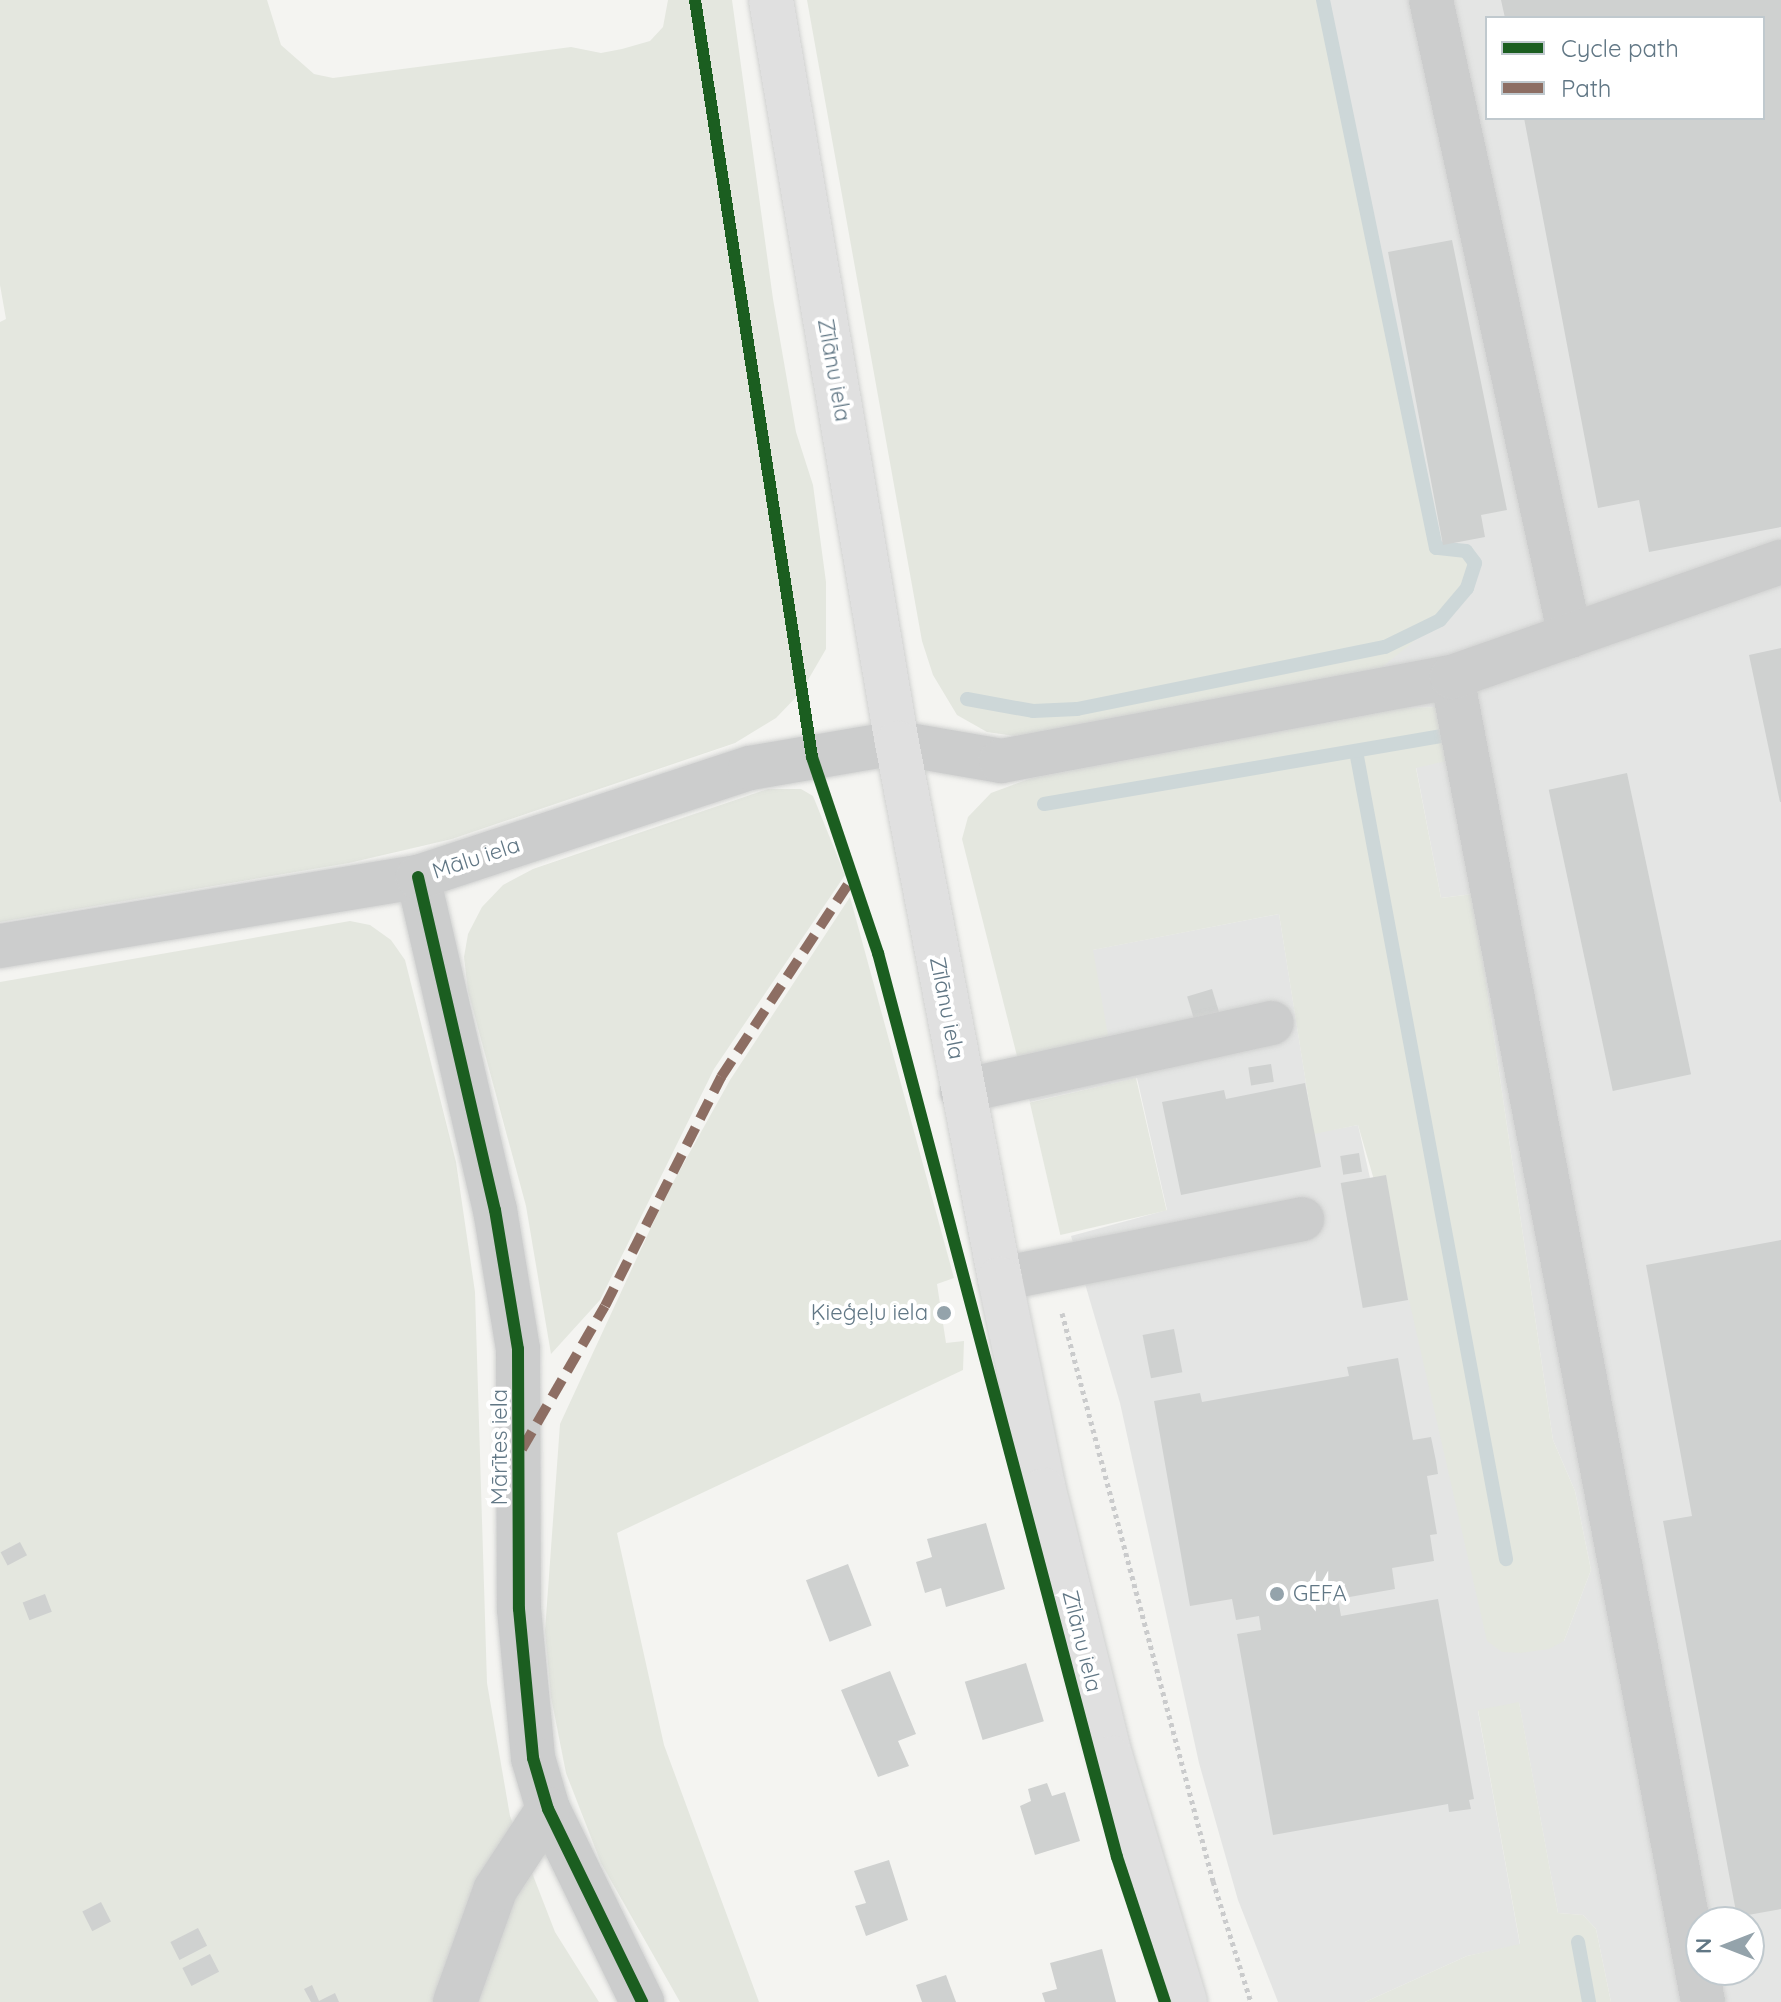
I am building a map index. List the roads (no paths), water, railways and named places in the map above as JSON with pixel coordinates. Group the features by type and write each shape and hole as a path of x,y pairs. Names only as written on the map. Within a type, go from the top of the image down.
{"highway":[{"name":"Zīlānu iela","path":"771,0 897,743 1000,1279 1044,1490 1111,1758 1185,2002"}],"street":[{"path":"1431,0 1570,636"},
{"name":"Mālu iela","path":"0,946 418,877 750,768 897,743 1001,761 1452,677 1781,562"},
{"path":"1452,677 1703,2002"},
{"name":"Mārītes iela","path":"418,877 509,1284 521,1399 519,1609 524,1696 548,1809 642,2002"},
{"path":"962,1091 1272,1023"},
{"path":"1000,1279 1302,1219"},
{"path":"455,2002 495,1890 548,1809"}],"waterway":[{"path":"967,699 1033,711 1077,709 1385,647 1440,620 1467,588 1475,563 1466,551 1436,548 1323,0"},
{"path":"1044,804 1442,736"},
{"path":"1356,751 1506,1559"},
{"path":"1578,1942 1589,2002"}],"place":[{"name":"Ķieģeļu iela","path":"944,1313"},
{"name":"GEFA","path":"1277,1594"}]}
